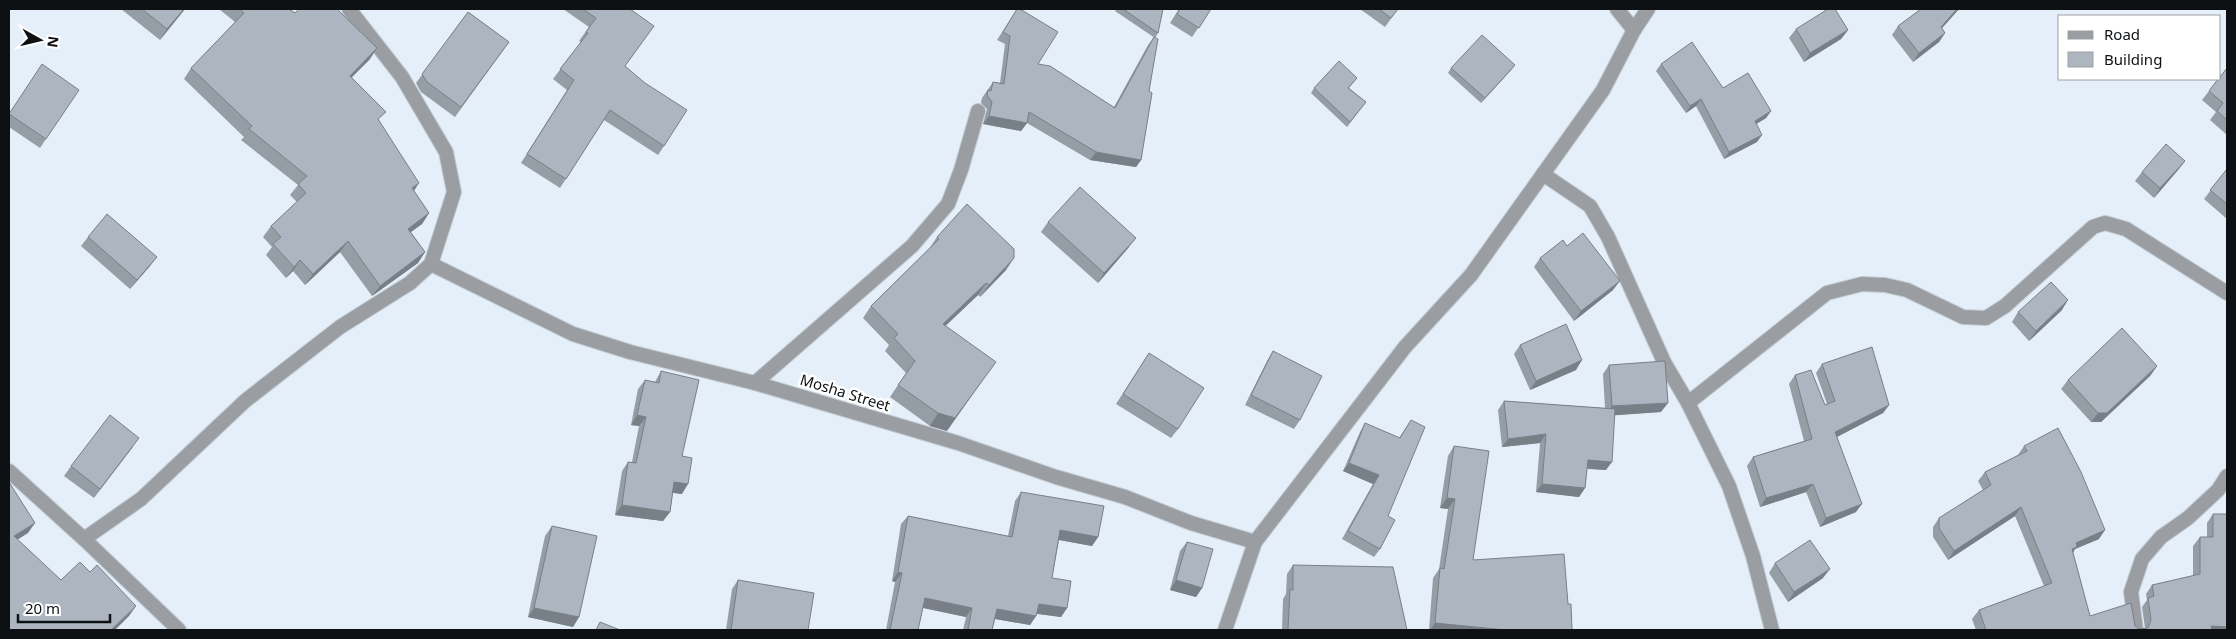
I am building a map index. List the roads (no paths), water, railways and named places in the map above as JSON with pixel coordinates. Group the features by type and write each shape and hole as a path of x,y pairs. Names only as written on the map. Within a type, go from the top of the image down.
{"street":[{"path":"84,538 141,499 245,401 340,327 410,283 431,264 454,192 446,152 402,77 349,9"},
{"path":"1617,9 1634,30"},
{"path":"1225,630 1255,542 1405,347 1472,274 1603,90 1634,30 1648,9"},
{"path":"755,383 912,246 948,204 978,111"},
{"path":"1543,174 1590,206 1608,237 1664,362 1688,403 1729,486 1753,556 1772,630"},
{"path":"1688,403 1827,293 1862,284 1885,285 1907,290 1963,318 1986,318 2005,306 2094,227 2105,223 2126,229 2227,293"},
{"name":"Mosha Street","path":"431,264 573,334 630,352 755,383 958,443 1056,477 1125,496 1191,523 1255,542"},
{"path":"9,471 84,538 179,630"},
{"path":"2136,630 2131,592 2142,559 2161,537 2188,518 2218,490 2227,476"}]}
